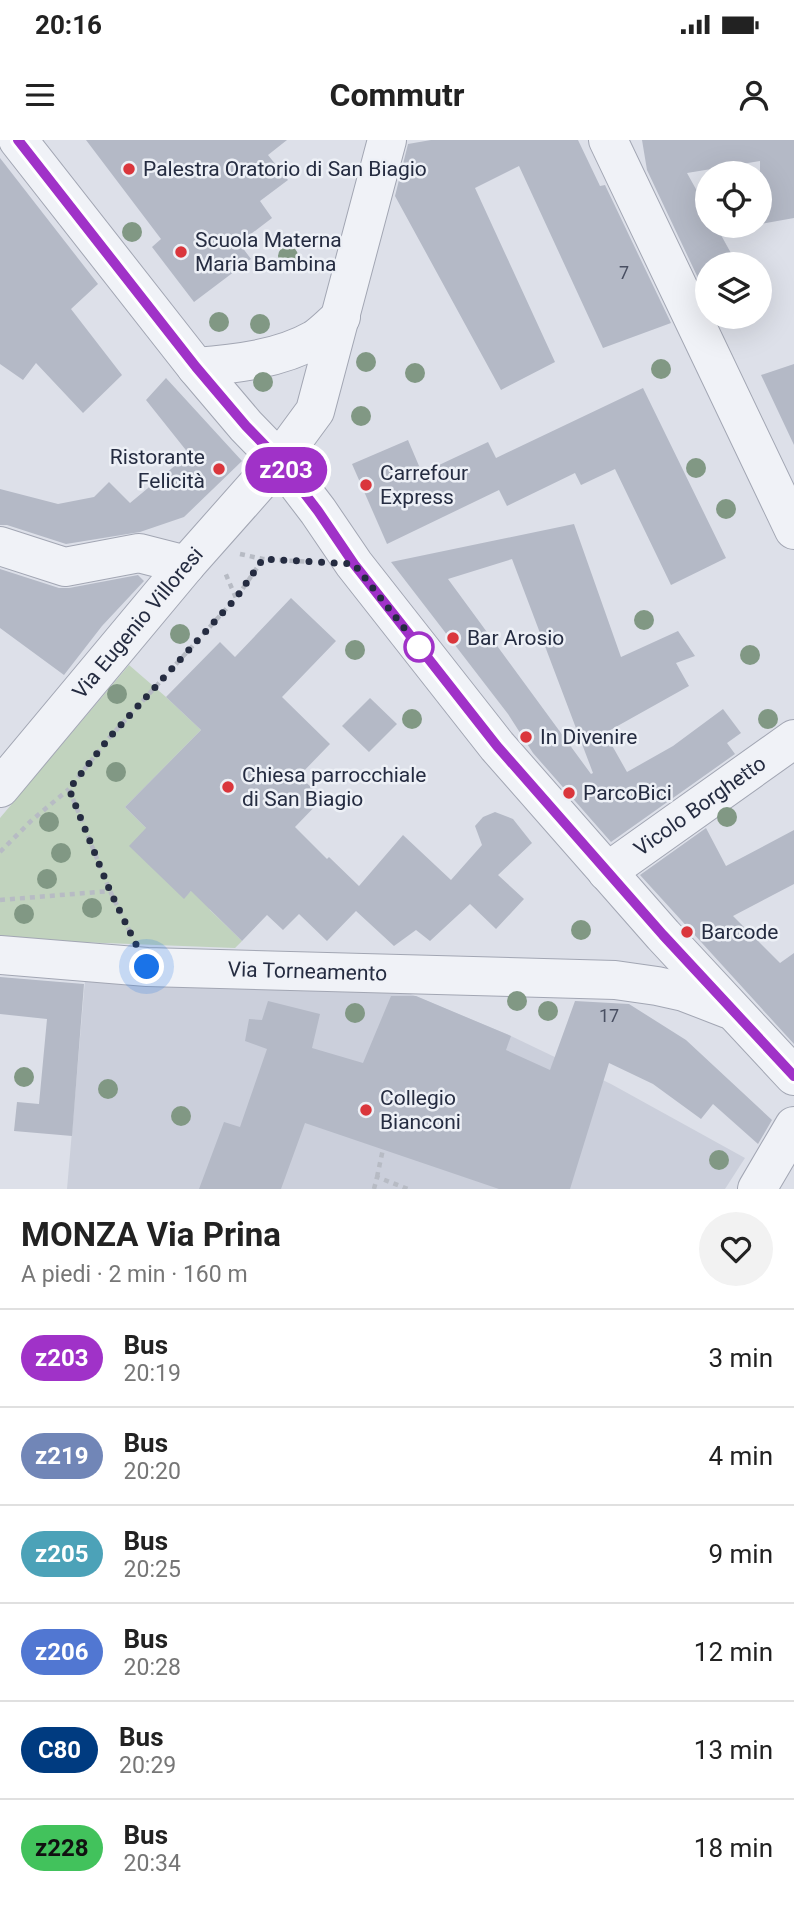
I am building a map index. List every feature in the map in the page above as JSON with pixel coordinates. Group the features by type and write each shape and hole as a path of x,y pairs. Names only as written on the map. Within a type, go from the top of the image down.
{"street":[{"path":"18,140 196,367 279,460 354,564 497,746 663,935 794,1076"},
{"name":"Via Eugenio Villoresi","path":"0,788 205,555 315,411 387,140"},
{"path":"608,140 794,530"},
{"path":"196,367 231,364 295,349 318,337 341,317"},
{"path":"0,546 65,567 139,553 205,555"},
{"name":"Vicolo Borghetto","path":"607,872 794,739"},
{"path":"615,980 640,960 663,935"},
{"name":"Via Torneamento","path":"0,955 147,967 615,980 684,992 734,1012"},
{"path":"757,1189 794,1126"}],"path":[{"path":"205,555 354,564"},
{"path":"205,555 223,567 236,598"},
{"path":"0,852 69,789 109,738 236,598 263,559"},
{"path":"69,789 110,891 147,967"},
{"path":"0,900 110,891"},
{"path":"374,1189 383,1149"},
{"path":"377,1177 408,1189"}],"shaded area":[{"name":"Collegio Bianconi","path":"85,980 394,987 511,1036 611,1084 745,1158 725,1189 67,1189"}],"green space":[{"path":"129,665 201,730 125,807 146,828 184,898 201,881 210,910 242,941 235,948 0,939 0,818"}],"building":[{"path":"86,140 287,140 268,155 288,180 260,201 272,218 239,243 251,259 194,302 152,247 161,239"},
{"path":"431,140 578,140 600,186 605,185 671,323 603,348 519,166 475,188 555,362 501,390 395,196 408,144"},
{"path":"642,140 794,140 794,218 772,222 772,161 695,161 695,172 687,173 695,187 695,238 723,238 730,252 695,252 695,272 647,170"},
{"path":"0,158 98,284 71,309 122,375 83,413 36,363 23,380 0,364"},
{"path":"794,364 794,445 761,375"},
{"path":"166,378 242,461 184,517 140,532 66,544 0,525 0,489 58,504 94,497 109,482 130,503 189,454 146,400"},
{"path":"643,388 726,558 671,585 615,469 581,485 575,473 507,506 499,490 387,544 352,464 408,440 422,473 488,442 496,458"},
{"path":"574,524 621,657 678,631 695,656 676,663 689,686 605,733 627,772 673,746 723,709 741,733 727,743 735,754 611,842 533,753 508,714 391,562","holes":["512,559 593,773 591,774 448,579"]},
{"path":"0,569 59,588 138,575 144,581 102,626 64,675 0,628"},
{"path":"291,598 336,641 282,697 330,744 299,776 323,798 295,827 359,886 403,835 451,880 482,845 475,826 483,817 495,812 513,819 532,843 498,875 524,899 496,929 470,904 430,941 416,930 394,946 356,911 327,941 299,914 283,930 267,915 242,941 191,891 184,899 129,846 146,828 125,807 201,730 166,697 220,642 235,657"},
{"path":"370,698 397,724 369,752 342,726"},
{"path":"706,828 726,866 794,830 794,884 733,916 780,963 794,953 794,1044 640,875"},
{"path":"0,977 84,984 72,1136 14,1131 17,1102 39,1104 47,1019 0,1014"},
{"path":"391,996 416,996 511,1036 506,1050 550,1070 575,1001 629,1004 686,1040 772,1120 758,1144 713,1104 701,1119 653,1084 609,1063 570,1189 499,1189 305,1123 281,1189 199,1189 224,1122 240,1127 267,1049 245,1041 249,1019 262,1020 268,1001 320,1014 312,1048 363,1063"}],"bus line":[{"name":"z203","path":"18,140 196,367 279,460 354,564 497,746 663,935 794,1076"}],"place":[{"name":"Palestra Oratorio di San Biagio","path":"129,169"},
{"name":"Scuola Materna Maria Bambina","path":"181,252"},
{"name":"Ristorante Felicità","path":"219,469"},
{"name":"Carrefour Express","path":"366,485"},
{"name":"Bar Arosio","path":"453,638"},
{"name":"In Divenire","path":"526,737"},
{"name":"Chiesa parrocchiale di San Biagio","path":"228,787"},
{"name":"ParcoBici","path":"569,793"},
{"name":"Barcode","path":"687,932"},
{"name":"Collegio Bianconi","path":"366,1110"}],"route":[{"path":"147,967 110,891 69,789 109,738 236,598 263,559 354,564 419,647"}]}
